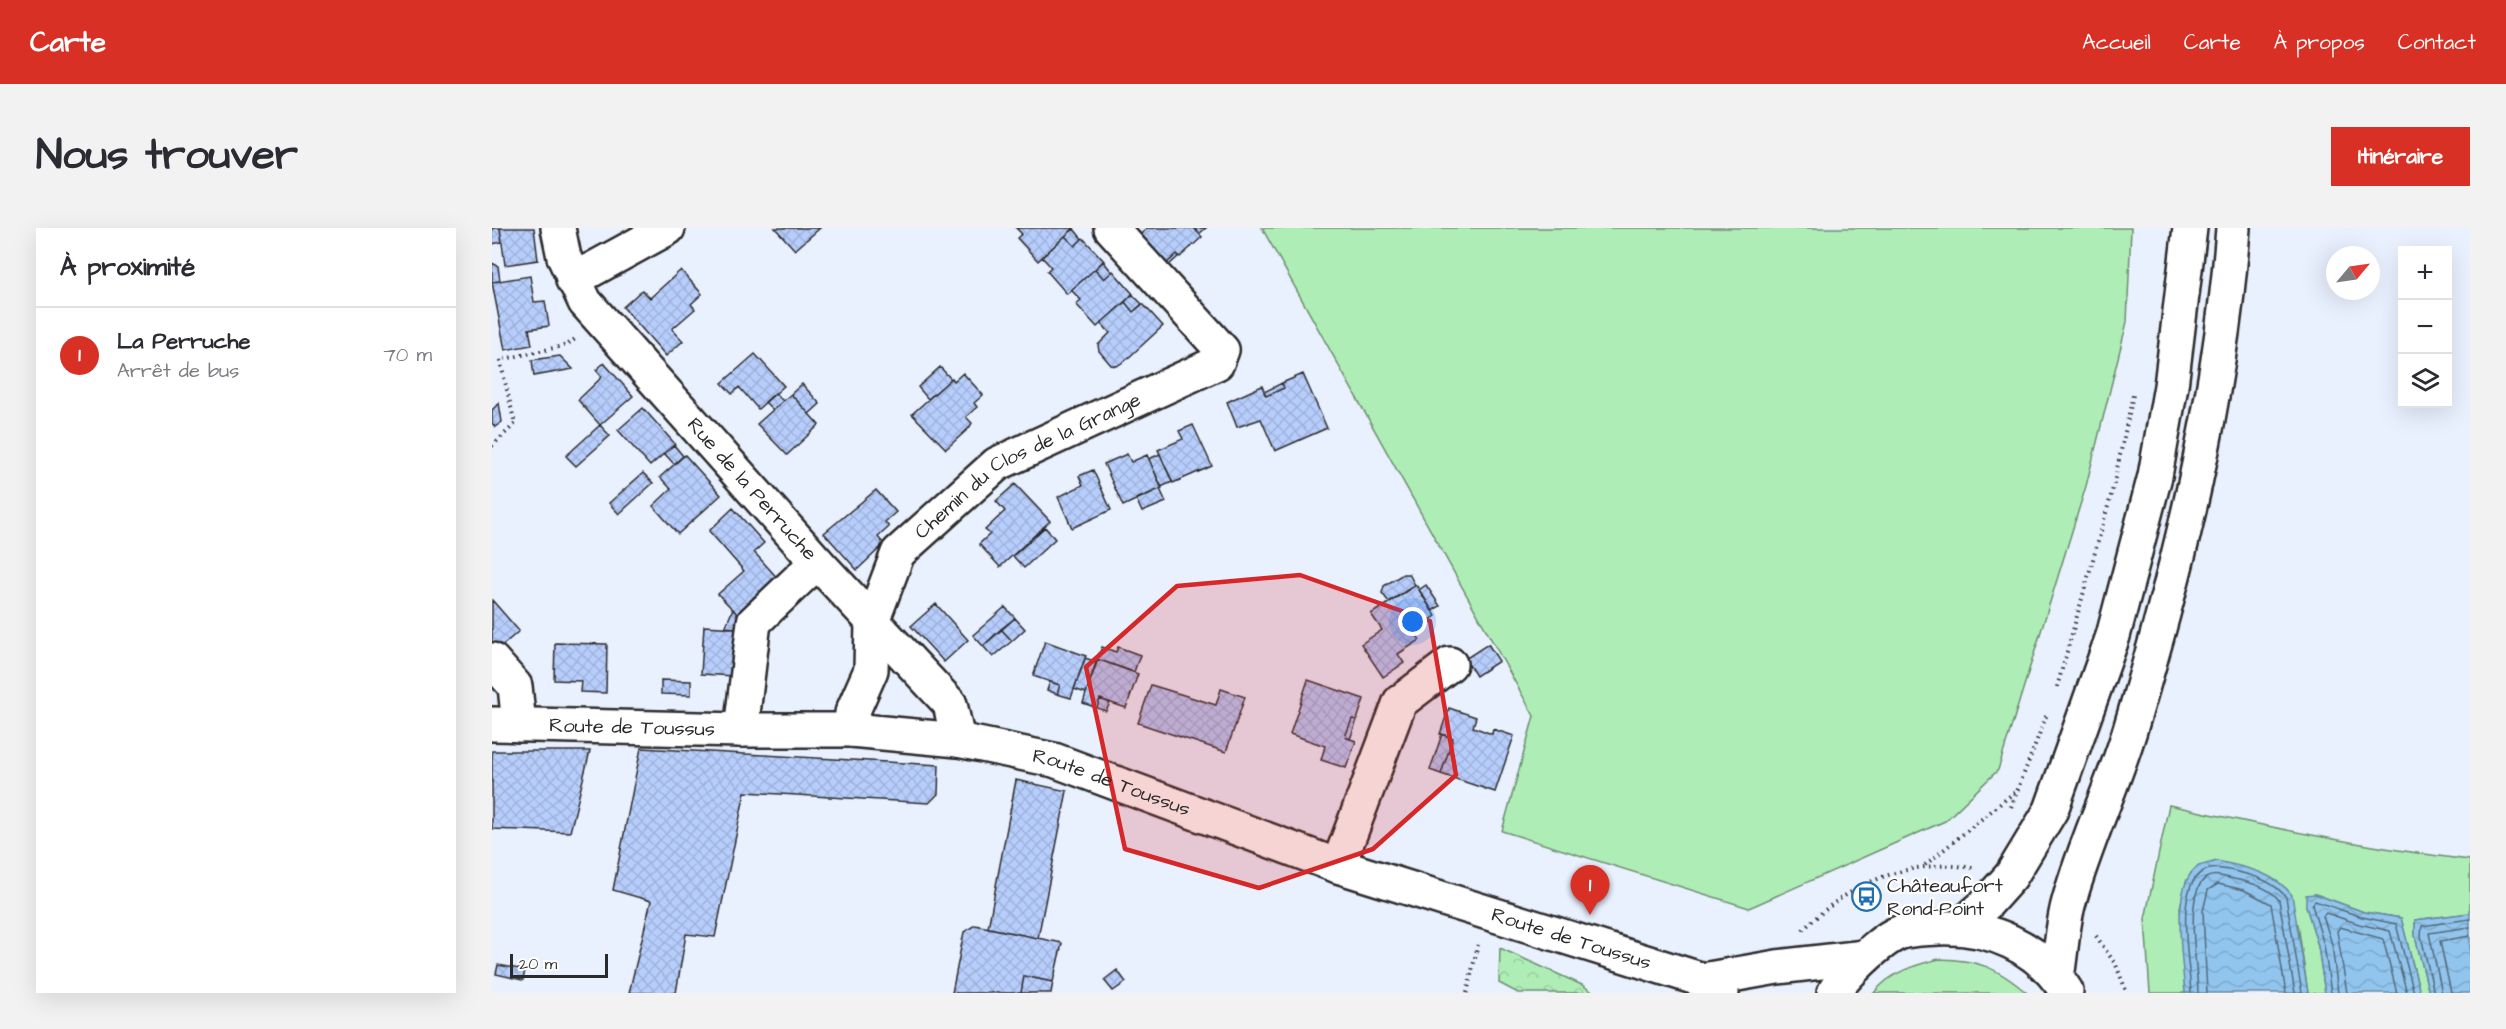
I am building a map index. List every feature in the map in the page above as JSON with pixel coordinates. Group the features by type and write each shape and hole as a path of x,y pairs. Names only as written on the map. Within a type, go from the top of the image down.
{"street":[{"name":"Rue de la Perruche","path":"558,228 564,257 585,302 817,562 950,704 958,740"},
{"path":"573,280 668,228"},
{"name":"Chemin du Clos de la Grange","path":"872,622 898,553 997,464 1217,363 1222,350 1111,228"},
{"path":"1960,927 1986,904 2011,876 2051,810 2113,636 2155,476 2175,353 2190,228"},
{"path":"2062,985 2067,907 2094,825 2129,734 2156,643 2194,486 2215,385 2230,279 2234,228"},
{"path":"741,730 754,622 817,562"},
{"path":"851,730 852,712 872,670 872,622"},
{"path":"492,660 514,686 506,724"},
{"path":"1338,866 1400,702 1450,664"},
{"name":"Route de Toussus","path":"506,724 741,730 851,730 958,740 1054,760 1338,866 1486,911 1713,987 1777,967 1865,957"},
{"path":"1834,993 1865,957 1900,933 1960,927 1987,932 2013,942 2037,957 2062,985"}],"path":[{"path":"492,446 515,424 500,360 567,345 600,319"},
{"path":"2056,690 2112,492 2133,393"},
{"path":"1924,866 2016,791 2049,710"},
{"path":"1777,967 1797,936 1823,910 1854,889 1888,874 1924,866 1957,865 1978,868"},
{"path":"1467,993 1486,911"}],"highlighted area":[{"path":"1300,575 1430,621 1456,775 1373,849 1259,888 1125,849 1086,667 1177,586"}],"green space":[{"path":"1262,228 2131,228 2127,322 2086,486 1998,770 1945,821 1749,908 1502,831 1534,716"},
{"path":"2169,805 2356,843 2470,860 2470,913 2415,920 2415,936 2429,993 2420,993 2401,918 2364,912 2315,894 2306,906 2318,946 2325,993 2308,993 2298,924 2187,880 2180,907 2185,993 2150,993 2145,919"},
{"path":"1500,948 1582,985 1594,993 1518,993 1499,983"},
{"path":"1939,959 1976,963 1996,971 2027,993 1874,993 1895,975"}],"water":[{"path":"2217,861 2248,868 2268,876 2285,887 2292,895 2308,993 2185,993 2180,925 2184,889 2190,875 2199,866"},
{"path":"2315,894 2364,912 2401,918 2420,993 2325,993 2318,946 2306,906 2306,895"},
{"path":"2470,913 2470,993 2429,993 2415,936 2415,920"}],"building":[{"path":"492,228 500,228 502,242 492,244"},
{"path":"500,228 534,228 538,260 505,265"},
{"path":"775,228 820,228 795,250"},
{"path":"1016,228 1074,228 1038,261 1017,238 1022,234"},
{"path":"1147,228 1194,228 1202,237 1180,257 1177,254 1166,264 1140,235"},
{"path":"1194,228 1206,228 1199,234"},
{"path":"1074,229 1082,239 1075,246 1065,236"},
{"path":"1065,236 1075,246 1083,238 1104,261 1067,294 1047,271 1051,267 1042,257"},
{"path":"1177,254 1179,256 1168,266 1166,264"},
{"path":"1103,261 1112,272 1104,279 1095,269"},
{"path":"492,263 498,266 500,281 492,282"},
{"path":"1095,269 1104,279 1113,271 1133,294 1097,327 1076,304 1081,300 1071,290"},
{"path":"681,270 702,294 691,304 695,309 672,329 683,341 666,356 623,307 642,290 650,298"},
{"path":"530,276 534,302 545,301 549,326 529,329 532,345 505,350 492,282"},
{"path":"1132,294 1142,304 1133,312 1125,302"},
{"path":"1125,302 1133,312 1143,304 1163,326 1126,360 1117,366 1111,365 1099,351 1098,345 1110,333 1101,323"},
{"path":"755,354 784,386 758,409 739,387 732,394 722,383"},
{"path":"560,356 573,369 534,376 532,360"},
{"path":"604,363 633,396 600,425 578,400 602,377 596,370"},
{"path":"940,367 951,379 928,399 918,387"},
{"path":"963,373 983,395 974,403 977,407 966,417 972,423 969,428 946,449 912,414 952,378 954,381"},
{"path":"1303,374 1327,428 1275,451 1261,419 1237,427 1227,402 1262,386 1266,396 1284,388 1282,383"},
{"path":"1282,383 1284,388 1266,396 1264,392"},
{"path":"802,384 820,404 809,414 791,394"},
{"path":"775,393 783,401 773,410 765,402"},
{"path":"791,394 819,425 787,455 757,424"},
{"path":"499,403 502,422 495,427 492,423 492,410"},
{"path":"643,408 675,444 650,466 618,430"},
{"path":"600,425 610,436 576,466 566,456"},
{"path":"1193,425 1212,466 1173,483 1158,450 1183,439 1179,431"},
{"path":"674,445 683,456 674,464 664,453"},
{"path":"1127,454 1131,462 1147,455 1162,488 1123,506 1104,464"},
{"path":"1160,454 1172,482 1161,487 1149,459"},
{"path":"685,455 721,495 678,534 653,506 671,489 660,477"},
{"path":"1093,470 1111,510 1072,528 1058,497 1083,485 1079,476"},
{"path":"643,473 653,483 619,514 609,503"},
{"path":"1015,484 1050,521 1000,567 979,544 990,534 985,530 1005,511 996,501"},
{"path":"1160,489 1166,502 1142,512 1136,499"},
{"path":"876,490 896,512 885,522 889,527 878,537 883,543 880,548 857,570 824,533"},
{"path":"733,508 764,543 754,552 781,582 741,618 718,594 744,571 709,531"},
{"path":"1045,527 1055,539 1024,568 1013,556"},
{"path":"1403,574 1409,574 1415,585 1389,602 1382,593 1384,586"},
{"path":"1416,585 1436,616 1414,631 1420,640 1398,654 1404,663 1383,677 1361,644 1382,630 1371,614"},
{"path":"1426,585 1440,606 1432,611 1419,590"},
{"path":"492,600 519,631 494,653 492,651"},
{"path":"936,604 968,640 944,662 911,626"},
{"path":"1005,607 1015,618 983,646 973,635"},
{"path":"733,609 739,617 735,628 725,628"},
{"path":"1015,618 1025,629 1012,641 1001,629"},
{"path":"704,626 737,628 734,676 701,674"},
{"path":"1001,629 1012,641 993,657 983,646"},
{"path":"1045,641 1086,656 1071,698 1057,694 1060,685 1033,676"},
{"path":"555,643 607,644 606,693 580,692 581,681 554,680"},
{"path":"1488,644 1499,661 1476,676 1465,659"},
{"path":"1102,647 1116,652 1118,647 1140,655 1134,672 1097,659"},
{"path":"1085,658 1097,662 1086,693 1074,689"},
{"path":"1097,659 1138,674 1126,708 1100,699 1097,708 1083,703"},
{"path":"661,680 691,681 691,695 661,694"},
{"path":"1308,680 1364,699 1357,720 1352,719 1345,737 1356,741 1346,768 1321,760 1325,746 1290,734"},
{"path":"1050,682 1060,685 1057,694 1047,690"},
{"path":"1151,685 1216,705 1221,689 1245,697 1226,752 1138,723"},
{"path":"1100,699 1110,703 1106,711 1097,708"},
{"path":"1449,708 1476,717 1473,727 1492,734 1493,729 1514,736 1495,792 1441,774 1453,738 1440,734"},
{"path":"1352,719 1357,720 1350,739 1345,737"},
{"path":"1442,734 1453,738 1441,774 1430,770"},
{"path":"641,748 939,765 938,794 929,803 745,792 715,937 686,934 676,993 629,993 651,901 613,890"},
{"path":"492,751 590,751 570,832 492,829"},
{"path":"1016,780 1067,791 1038,938 988,928"},
{"path":"975,925 1062,943 1053,982 1024,976 1021,993 952,993 964,932"},
{"path":"498,965 525,970 523,980 496,974"},
{"path":"1117,970 1126,982 1113,991 1104,980"},
{"path":"1024,976 1053,982 1051,993 1021,993"}],"place":[{"name":"Châteaufort Rond-Point","path":"1866,897"},
{"name":"La Perruche","path":"1590,915"}]}
